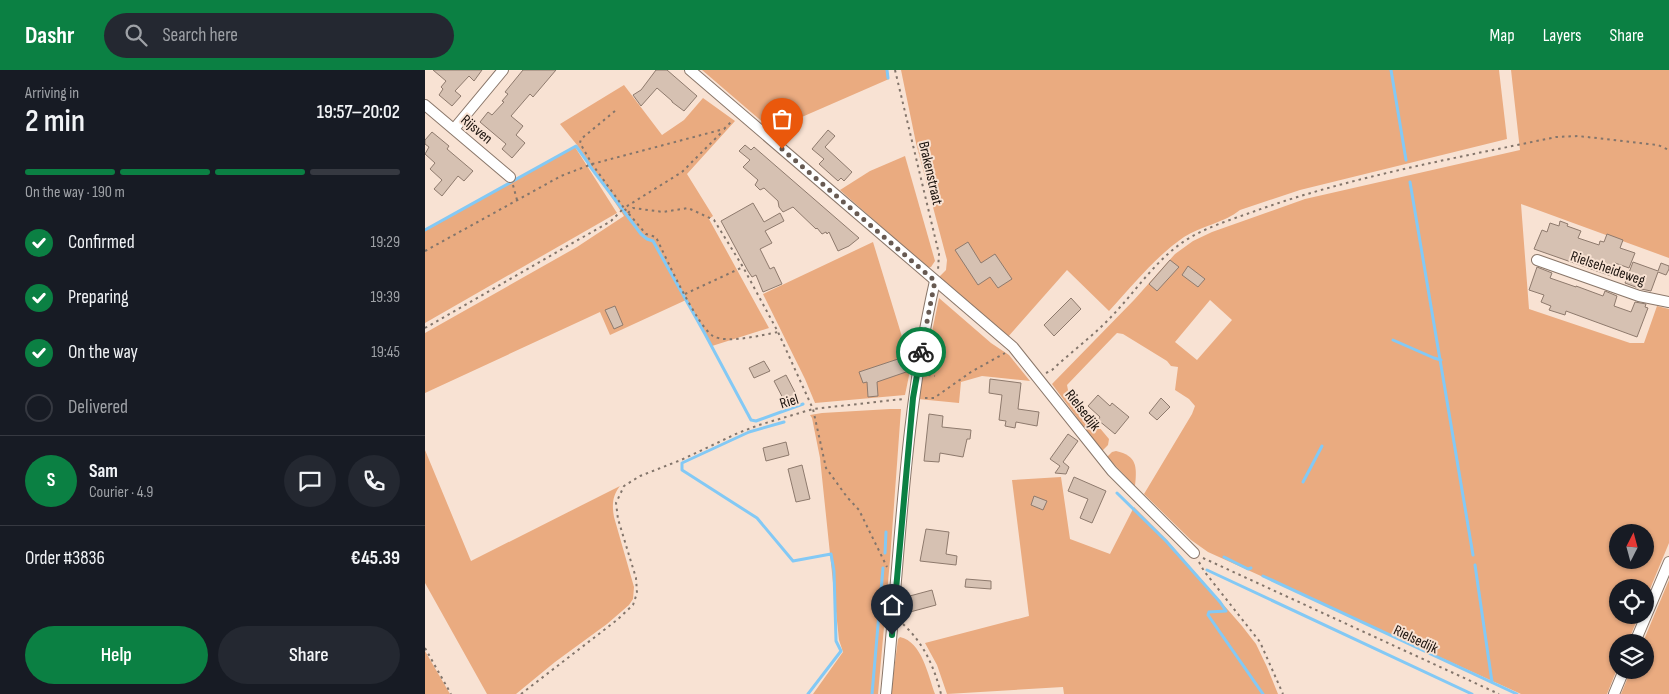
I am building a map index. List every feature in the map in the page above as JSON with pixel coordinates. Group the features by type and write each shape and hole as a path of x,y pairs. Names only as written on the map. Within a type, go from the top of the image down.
{"street":[{"path":"454,129 503,70"},
{"name":"Rielsedijk","path":"690,70 1013,348 1112,471 1194,554"},
{"name":"Rijsven","path":"425,104 511,180"},
{"name":"Rielseheideweg","path":"1537,260 1639,296 1669,302"},
{"path":"886,694 913,398 935,281"},
{"path":"1638,634 1669,562"},
{"path":"1614,694 1620,679"}],"path":[{"name":"Brakenstraat","path":"895,70 939,254 939,268 935,281"},
{"path":"615,111 581,139 581,146 622,209 628,213 646,234 656,237 702,325 714,337 737,340 778,332"},
{"path":"425,328 611,221 622,209 682,172 740,114"},
{"path":"425,251 561,176 592,164 725,129"},
{"path":"1037,377 1052,370 1111,318 1157,265 1177,246 1191,237 1233,219 1287,200 1359,181 1555,137 1578,136 1658,145 1669,150"},
{"path":"511,180 517,200"},
{"path":"628,213 633,208 663,212 688,208 714,220 743,267 778,332 813,409 826,468 859,510 891,574 897,578"},
{"path":"685,294 743,267"},
{"name":"Riel","path":"521,694 617,620 633,605 637,593 636,578 618,519 616,503 624,486 640,476 681,460 738,433 813,409 913,398 934,398 971,372 1013,348"},
{"path":"1194,554 1203,572 1260,642 1283,694"},
{"name":"Rielsedijk","path":"1194,554 1499,694"},
{"path":"894,616 922,646 935,671 941,694"},
{"path":"425,648 451,694"}],"shaded area":[{"path":"702,70 887,70 889,79 772,130"},
{"path":"901,70 1499,70 1507,139 1300,190 1240,210 1227,218 1191,233 1173,245 1144,272 1109,311 1067,270 1007,338 939,277 946,270 947,260 916,143"},
{"path":"1511,70 1669,70 1669,258 1521,204 1529,309 1630,343 1644,343 1657,306 1669,309 1669,543 1654,579 1609,579 1609,624 1635,624 1631,634 1609,634 1609,679 1613,679 1607,694 1521,694 1208,552 1191,540 1144,494 1195,406 1189,399 1175,390 1178,367 1171,366 1167,361 1123,334 1117,333 1067,385 1068,390 1109,439 1108,445 1102,451 1052,384 1134,300 1175,254 1193,241 1212,232 1305,199 1520,150","holes":["1210,300 1232,320 1197,360 1175,342"]},
{"path":"624,85 662,135 684,120 703,98 735,121 687,174 713,216 709,219 769,328 712,346 686,300 610,335 600,312 425,393 425,333 577,247 624,216 577,145 560,124"},
{"path":"575,147 617,213 425,323 425,231"},
{"path":"905,156 935,261 928,268 840,190 870,171"},
{"path":"873,242 911,366 905,395 815,403 763,294"},
{"path":"939,298 991,343 1009,355 1030,381 982,376 961,382 959,403 918,399"},
{"path":"901,409 878,694 813,694 843,652 839,640 820,458 810,415"},
{"path":"425,450 471,561 620,486 614,497 613,513 634,587 633,599 629,605 607,624 555,662 516,694 487,694 425,583"},
{"path":"1116,451 1132,459 1136,473 1135,486 1107,457"},
{"path":"1061,477 1070,539 1110,554 1134,507 1167,540 1256,644 1278,694 1064,694 1063,687 947,694 937,665 925,643 1029,616 1012,480"},
{"path":"1669,580 1669,694 1621,694 1627,679 1654,679 1654,634 1646,634 1651,624 1654,624 1654,616"},
{"path":"900,637 908,640 919,652 935,694 891,694 898,639"},
{"path":"425,651 450,694 425,694"}],"building":[{"path":"433,70 482,70 474,81 469,76 455,91 461,96 452,106 439,95 443,89 441,87 446,81"},
{"path":"523,70 556,70 533,97 530,94 511,116 523,126 516,135 525,143 512,158 502,149 506,144 480,122 488,112 492,115 504,102 502,101 508,94 505,92"},
{"path":"656,70 667,70 697,96 684,111 657,88 641,106 633,95 641,90"},
{"path":"828,130 835,136 825,147 852,172 844,181 841,178 838,181 819,164 824,159 812,149"},
{"path":"432,132 449,146 447,149 473,171 464,181 458,176 442,196 434,189 442,180 430,169 435,163 425,154 429,147 425,144 425,140"},
{"path":"745,145 751,150 754,147 859,238 849,246 838,251 829,232 822,234 793,207 783,212 779,207 778,201 764,188 760,190 755,185 758,180 743,167 750,160 739,151"},
{"path":"753,203 764,222 780,213 784,221 765,231 772,243 760,249 770,269 774,267 782,284 763,292 756,275 752,277 748,271 721,221"},
{"path":"1560,221 1568,224 1567,226 1581,231 1578,238 1599,245 1600,241 1604,242 1607,234 1623,240 1620,248 1635,253 1629,268 1615,263 1611,276 1534,249 1542,230 1547,232 1550,223 1559,226"},
{"path":"968,242 981,263 995,254 1012,279 998,288 990,277 978,285 955,250"},
{"path":"1170,260 1179,267 1157,291 1149,284"},
{"path":"1633,262 1658,271 1661,263 1669,266 1669,269 1666,275 1658,272 1651,291 1625,283"},
{"path":"1188,266 1205,279 1198,287 1182,275"},
{"path":"1537,267 1552,273 1550,278 1603,296 1605,291 1617,296 1614,306 1631,312 1635,302 1646,304 1645,307 1648,308 1637,337 1566,311 1565,315 1549,310 1551,306 1541,302 1544,295 1529,290"},
{"path":"1071,298 1081,309 1054,336 1044,325"},
{"path":"615,306 623,325 614,329 605,310"},
{"path":"904,357 909,371 877,382 878,396 868,397 867,382 863,383 859,372"},
{"path":"764,361 770,371 754,378 749,368"},
{"path":"786,375 798,398 786,404 774,381"},
{"path":"990,379 1021,383 1018,409 1039,412 1037,426 1016,422 1015,428 1005,426 1006,421 999,420 1002,395 989,393"},
{"path":"1098,395 1110,406 1112,403 1129,417 1115,434 1098,420 1100,417 1088,406"},
{"path":"1161,398 1170,407 1157,420 1149,413"},
{"path":"929,414 943,416 942,427 971,430 970,439 967,439 963,457 940,453 939,462 924,461"},
{"path":"1068,434 1078,441 1063,462 1069,467 1066,474 1055,473 1060,466 1050,459"},
{"path":"786,442 789,455 766,461 763,448"},
{"path":"802,465 810,499 796,502 788,469"},
{"path":"1074,477 1106,491 1092,523 1080,518 1088,499 1068,491"},
{"path":"1034,496 1047,501 1043,510 1031,505"},
{"path":"926,529 949,532 946,554 957,556 956,565 920,561"},
{"path":"966,579 991,581 991,589 965,587"},
{"path":"932,590 936,605 910,612 906,597"}],"waterway":[{"path":"887,70 888,78"},
{"path":"1391,70 1406,160"},
{"path":"425,230 576,146 589,164"},
{"path":"589,165 641,234 653,241 751,420 756,421 803,404"},
{"path":"1410,182 1473,555"},
{"path":"1393,340 1441,360"},
{"path":"784,422 749,432 682,463 682,470 757,518 793,561 831,554 834,571 836,641 841,651 808,694"},
{"path":"1303,482 1322,446"},
{"path":"1117,493 1166,541 1220,602 1226,611 1209,612 1208,615 1263,694"},
{"path":"885,553 886,532"},
{"path":"1224,557 1248,569 1251,568"},
{"path":"1475,565 1492,682"},
{"path":"872,694 883,568"},
{"path":"1207,570 1472,694"},
{"path":"1263,576 1517,694"}],"way so far":[{"path":"782,149 935,281 921,352"}],"route":[{"path":"892,635 913,398 921,352"}]}
